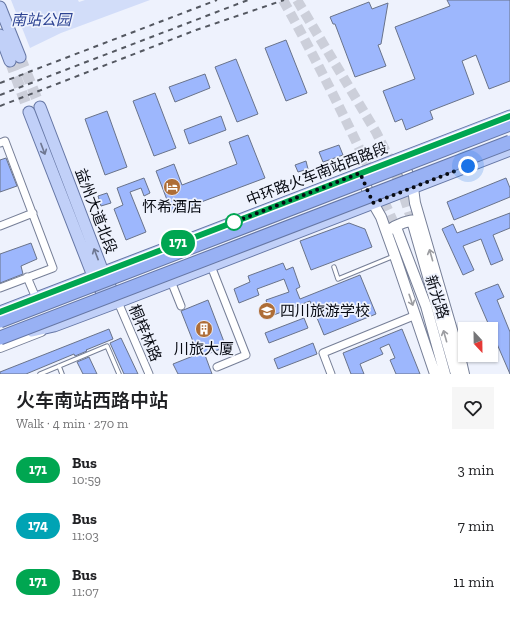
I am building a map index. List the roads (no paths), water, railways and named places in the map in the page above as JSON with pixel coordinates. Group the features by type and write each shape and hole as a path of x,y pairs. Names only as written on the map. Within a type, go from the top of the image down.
{"highway":[{"path":"0,321 510,124"},
{"path":"0,338 510,142"}],"main road":[{"path":"0,7 15,59 0,35"},
{"name":"益州大道北段","path":"40,108 98,274"},
{"name":"益州大道北段","path":"29,112 98,274 118,302"},
{"name":"中环路火车南站西路段","path":"0,312 510,116"},
{"path":"0,347 510,150"},
{"path":"401,158 413,188 417,222 456,374"},
{"path":"360,173 381,217 396,256 435,374"},
{"path":"386,232 407,222 415,220 417,222"},
{"path":"417,222 464,374"},
{"name":"新光路","path":"397,230 423,300 445,374"},
{"path":"0,338 54,326"}],"street":[{"path":"0,143 5,141 54,268 0,288"},
{"path":"0,226 33,213"},
{"path":"211,266 246,355 217,367"},
{"path":"27,277 36,298"},
{"path":"171,281 181,306"},
{"name":"桐梓林路","path":"118,302 149,374"},
{"path":"331,374 322,353 416,315"}],"lane":[{"path":"334,267 338,279 396,256"},
{"path":"40,374 107,346 119,374"},
{"path":"59,366 62,374"}],"tunnel":[{"path":"283,0 343,114 397,230"},
{"path":"297,0 376,132 389,158 413,224"},
{"path":"20,57 40,107"},
{"path":"10,61 29,112"}],"railway":[{"path":"0,83 217,0"},
{"path":"0,95 248,0"},
{"path":"0,106 196,30 284,0"}],"place":[{"name":"怀希酒店","path":"172,187"},
{"name":"四川旅游学校","path":"267,311"},
{"name":"川旅大厦","path":"204,329"}],"park label":[{"name":"南站公园","path":"41,20"}]}
